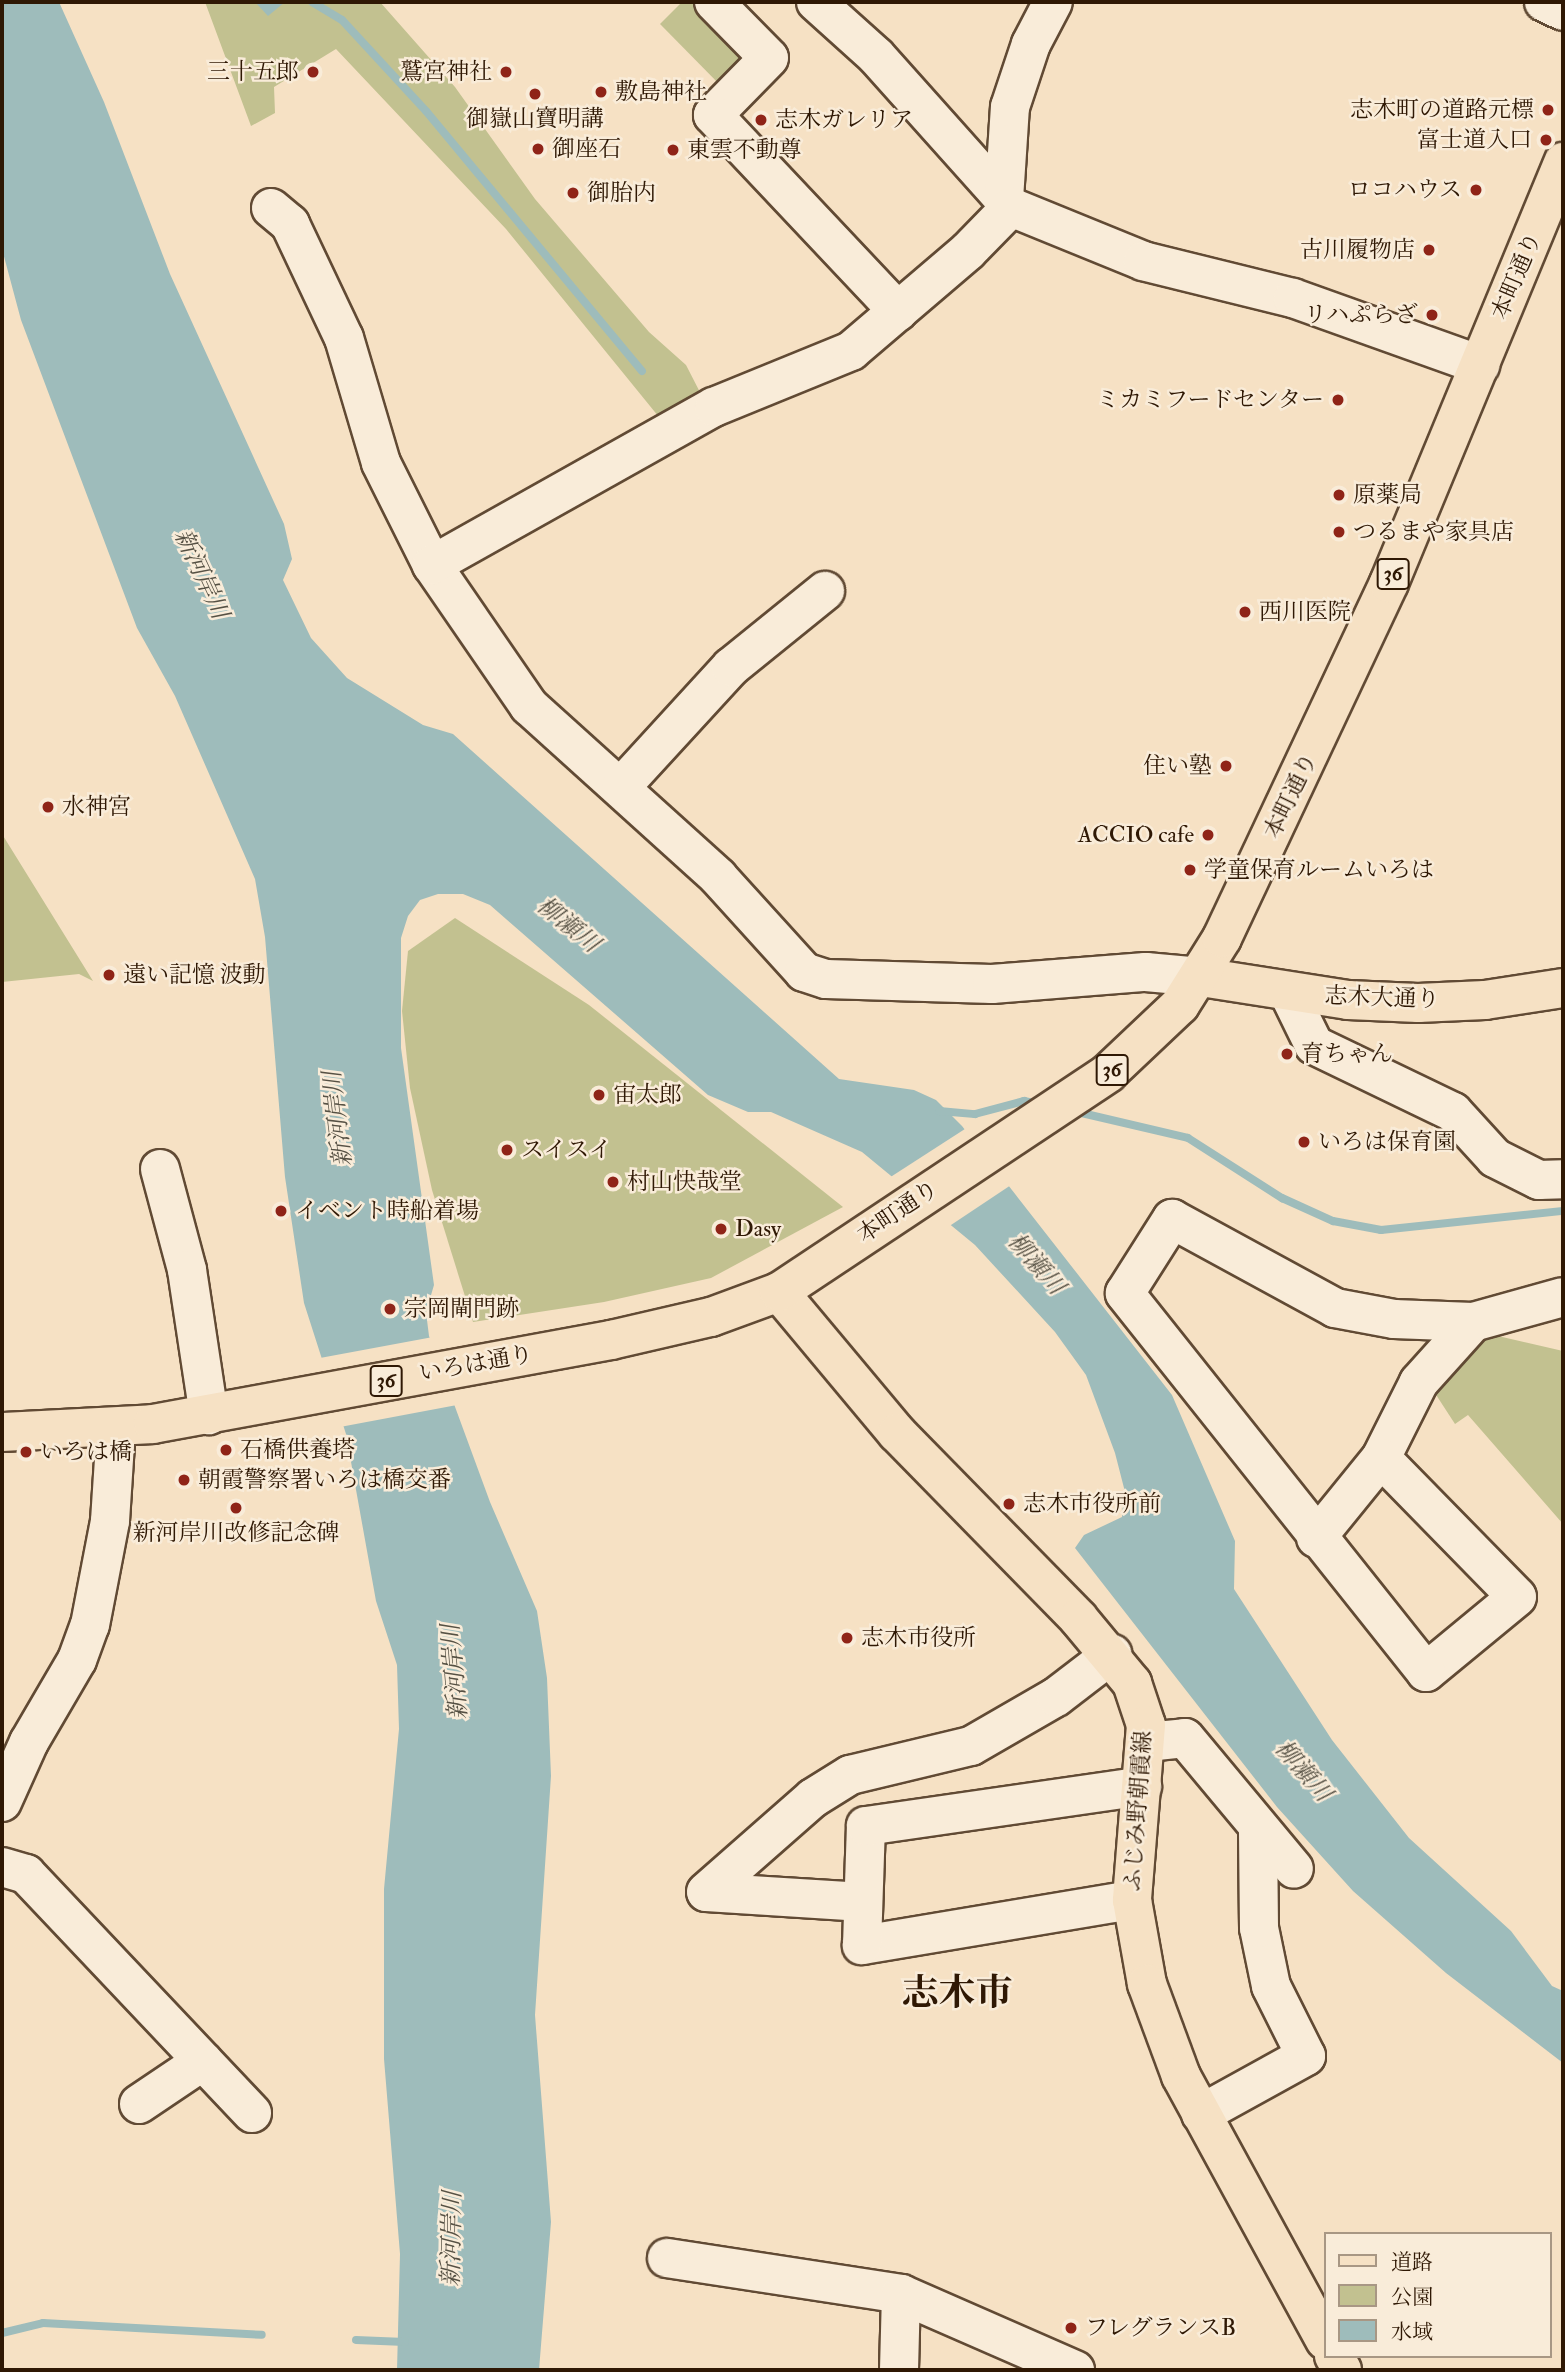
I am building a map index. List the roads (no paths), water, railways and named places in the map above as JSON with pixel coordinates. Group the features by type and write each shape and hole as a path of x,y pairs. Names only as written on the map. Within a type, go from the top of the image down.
{"main road":[{"name":"本町通り","path":"779,1292 1108,1073 1180,1005 1201,976 1344,684 1563,162"},
{"name":"志木大通り","path":"1201,976 1288,992 1418,1003 1485,1000 1563,988"},
{"name":"いろは通り","path":"2,1432 116,1428 226,1412 666,1329 779,1292"},
{"name":"ふじみ野朝霞線","path":"779,1292 897,1433 1112,1654 1140,1703 1147,1742 1135,1826 1132,1900 1140,1954 1156,2015 1201,2114 1324,2338"}],"street":[{"path":"714,2 769,58 713,115 898,311"},
{"path":"816,2 876,56 1007,203 1143,261 1293,298 1480,365"},
{"path":"432,565 715,407 851,351 898,311 1007,203 1010,107 1031,44 1053,2"},
{"path":"1544,2 1563,11"},
{"path":"271,208 290,224 344,338 381,463 432,565 528,706 718,877 804,972 826,979 992,984 1146,972 1201,976"},
{"path":"621,787 730,667 825,591"},
{"path":"1288,992 1314,1045 1453,1112 1495,1158 1539,1180 1563,1179"},
{"path":"160,1169 226,1412"},
{"path":"1381,1458 1517,1597 1426,1672 1316,1538 1125,1293 1171,1219 1335,1308 1394,1319 1473,1322 1563,1297"},
{"path":"1316,1538 1381,1458 1419,1382 1473,1322"},
{"path":"2,1802 29,1742 77,1660 90,1625 110,1521 116,1428"},
{"path":"863,1902 706,1892 813,1798 850,1775 971,1746 1056,1697 1112,1654"},
{"path":"1147,1742 1185,1738 1294,1869"},
{"path":"1132,1900 862,1945 866,1826 1142,1786"},
{"path":"1201,2114 1306,2056 1271,1986 1259,1928 1258,1829"},
{"path":"2,1867 26,1874 252,2113"},
{"path":"139,2104 203,2061"},
{"path":"667,2258 901,2294 1075,2370"},
{"path":"900,2370 901,2294"}],"water":[{"path":"2,2 59,2 104,102 170,274 284,524 292,559 283,580 311,638 347,678 423,725 453,734 839,1079 914,1090 936,1100 962,1126 1172,1395 1235,1541 1234,1589 1332,1740 1409,1838 1511,1931 1552,1986 1563,1991 1563,2063 1446,1973 1353,1891 1277,1807 1075,1548 1084,1535 1122,1517 1124,1488 1115,1453 1086,1375 1055,1332 975,1245 862,1152 771,1112 748,1112 708,1095 490,905 463,894 438,894 420,900 408,916 401,938 401,1048 434,1285 426,1312 429,1336 490,1502 537,1611 547,1678 551,1776 535,2015 551,2222 539,2370 397,2370 400,2254 384,2059 384,1889 399,1729 397,1665 376,1601 346,1434 304,1303 285,1177 265,937 255,879 175,696 137,628 21,320 2,249"},
{"path":"255,2 285,2 268,16"}],"waterway":[{"path":"312,2 342,20 426,111 642,371"},
{"path":"939,1111 975,1114 1024,1101 1039,1104"},
{"path":"1073,1111 1188,1138 1282,1198 1333,1221 1381,1230 1563,1211"},
{"path":"2,2333 43,2323 262,2335"},
{"path":"356,2340 405,2342"}],"place":[{"name":"三十五郎","path":"313,72"},
{"name":"鷲宮神社","path":"506,72"},
{"name":"敷島神社","path":"601,92"},
{"name":"御嶽山寶明講","path":"535,94"},
{"name":"志木町の道路元標","path":"1548,110"},
{"name":"志木ガレリア","path":"761,120"},
{"name":"富士道入口","path":"1546,140"},
{"name":"御座石","path":"538,149"},
{"name":"東雲不動尊","path":"673,150"},
{"name":"ロコハウス","path":"1476,190"},
{"name":"御胎内","path":"573,193"},
{"name":"古川履物店","path":"1429,250"},
{"name":"リハぷらざ","path":"1432,315"},
{"name":"ミカミフードセンター","path":"1338,400"},
{"name":"原薬局","path":"1339,495"},
{"name":"つるまや家具店","path":"1339,532"},
{"name":"西川医院","path":"1245,612"},
{"name":"住い塾","path":"1226,766"},
{"name":"水神宮","path":"48,807"},
{"name":"ACCIO cafe","path":"1208,835"},
{"name":"学童保育ルームいろは","path":"1190,870"},
{"name":"遠い記憶 波動","path":"109,975"},
{"name":"育ちゃん","path":"1287,1054"},
{"name":"宙太郎","path":"599,1095"},
{"name":"いろは保育園","path":"1304,1142"},
{"name":"スイスイ","path":"507,1150"},
{"name":"村山快哉堂","path":"613,1182"},
{"name":"イベント時船着場","path":"281,1211"},
{"name":"Dasy","path":"721,1229"},
{"name":"宗岡閘門跡","path":"390,1309"},
{"name":"石橋供養塔","path":"226,1450"},
{"name":"いろは橋","path":"26,1452"},
{"name":"朝霞警察署いろは橋交番","path":"184,1480"},
{"name":"志木市役所前","path":"1009,1504"},
{"name":"新河岸川改修記念碑","path":"236,1508"},
{"name":"志木市役所","path":"847,1638"},
{"name":"フレグランスB","path":"1071,2328"}],"district":[{"name":"志木市","path":"957,1994"}],"water label":[{"name":"新河岸川","path":"201,574"},
{"name":"柳瀬川","path":"568,925"},
{"name":"新河岸川","path":"338,1119"},
{"name":"柳瀬川","path":"1036,1264"},
{"name":"新河岸川","path":"455,1672"},
{"name":"柳瀬川","path":"1303,1771"},
{"name":"新河岸川","path":"452,2239"}]}
